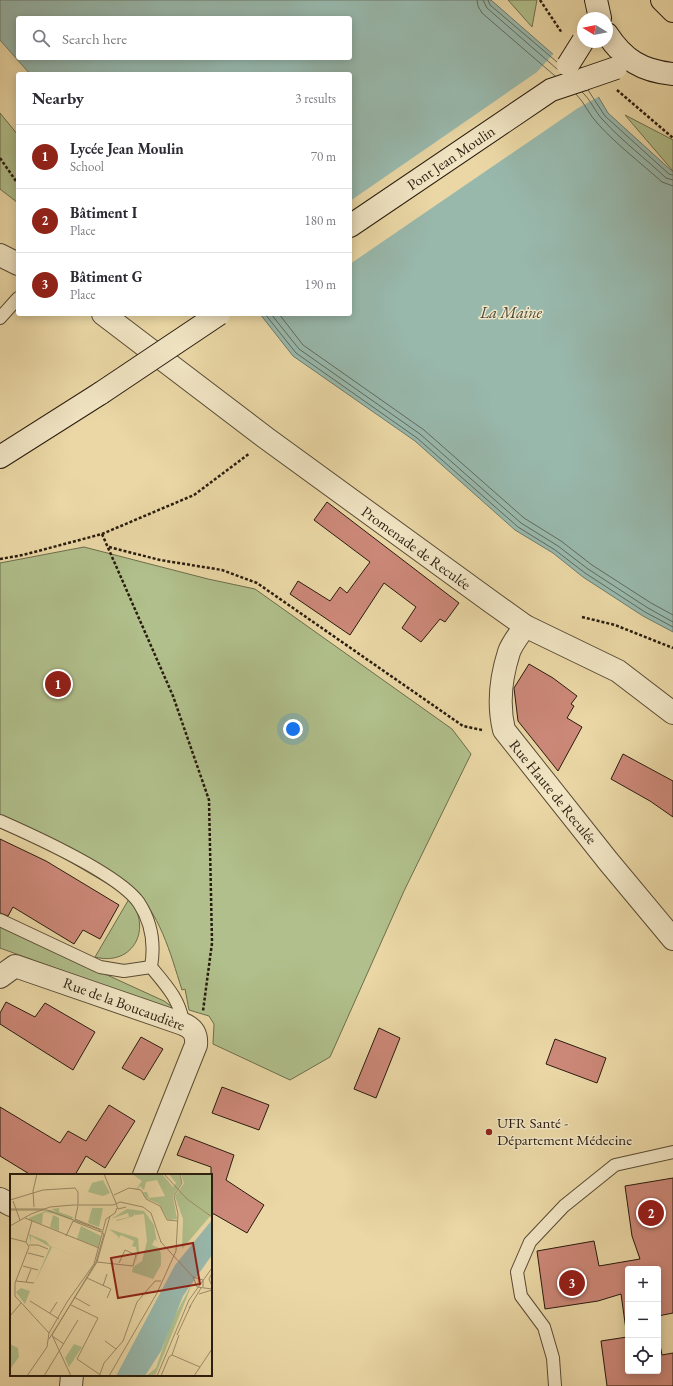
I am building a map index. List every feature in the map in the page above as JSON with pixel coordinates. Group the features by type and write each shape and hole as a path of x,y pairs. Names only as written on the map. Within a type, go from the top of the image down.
{"highway":[{"path":"662,0 673,11"}],"street":[{"path":"613,44 624,65 654,72 673,74"},
{"name":"Pont Jean Moulin","path":"551,90 578,48"},
{"name":"Pont Jean Moulin","path":"352,225 551,90 624,65"},
{"path":"0,255 16,263"},
{"name":"Promenade de Reculée","path":"106,316 272,443 525,626 618,671 673,713"},
{"path":"0,457 101,393 216,316"},
{"name":"Rue Haute de Reculée","path":"525,626 509,651 502,684 500,705 504,730 608,861 673,939"},
{"name":"Rue de la Boucaudière","path":"0,977 15,966 183,1024 188,1026 195,1034 196,1045 144,1174"},
{"path":"0,1199 10,1204"},
{"path":"71,1386 72,1376"}],"lane":[{"path":"0,318 16,300"},
{"path":"0,821 73,856 130,892 138,902 150,928 153,941 151,967 174,995 180,1008 183,1024"},
{"path":"0,920 100,966 124,971 151,967"},
{"path":"555,1386 553,1358 544,1327 521,1296 517,1272 530,1242 564,1206 615,1165 673,1152"}],"path":[{"path":"0,158 16,181"},
{"path":"0,559 23,555 102,534 194,495 253,451"},
{"path":"102,534 172,696 209,800 212,944 203,1013"},
{"path":"108,547 160,560 222,570 257,584 463,726 478,730 487,730"},
{"path":"582,617 615,625 673,648"}],"green space":[{"path":"508,0 537,0 532,27"},
{"path":"0,113 16,133 16,201 0,189"},
{"path":"625,115 673,140 673,171"},
{"path":"84,547 208,579 255,589 452,729 471,754 404,891 330,1057 290,1080 213,1044 214,1024 209,1016 189,1010 185,989 182,990 163,934 149,908 130,885 125,894 45,847 0,825 0,563"},
{"path":"129,899 136,910 139,921 139,932 136,942 129,950 120,956 109,959 95,957"},
{"path":"0,926 164,1001 171,1006 174,1011 0,948"}],"water":[{"name":"La Maine","path":"0,0 491,0 595,91 608,113 673,172 673,632 643,616 583,577 553,553 515,530 415,441 293,356 262,316 352,316 352,72 28,72 18,60 352,60 352,16 16,16 16,58 0,40"}],"pier":[{"path":"555,52 596,90 600,96 578,108 352,263 352,200 537,72"}],"building":[{"path":"327,502 459,603 445,622 440,619 421,642 402,628 416,607 384,583 350,635 290,594 298,581 330,601 340,587 347,593 370,562 314,520"},
{"path":"529,664 553,678 577,696 571,704 574,706 567,718 582,727 558,771 518,721 514,688"},
{"path":"623,754 673,781 673,817 650,801 611,779"},
{"path":"0,839 46,861 119,905 100,939 83,930 74,944 13,907 8,916 0,913"},
{"path":"6,1002 35,1017 45,1003 95,1032 73,1070 0,1024 0,1013"},
{"path":"379,1028 400,1038 376,1098 354,1089"},
{"path":"141,1037 163,1049 144,1080 122,1068"},
{"path":"555,1039 606,1058 597,1083 546,1064"},
{"path":"222,1087 269,1105 259,1130 212,1113"},
{"path":"109,1105 135,1121 105,1168 86,1156 76,1174 29,1174 0,1156 0,1107 60,1143 68,1131 86,1141"},
{"path":"185,1136 234,1155 226,1180 264,1205 247,1233 212,1214 211,1167 177,1155"},
{"path":"673,1178 673,1313 661,1315 661,1266 625,1266 625,1323 621,1294 598,1301 545,1309 537,1251 594,1241 599,1266 640,1259 632,1236 625,1186"},
{"path":"625,1337 625,1374 661,1374 661,1350 662,1355 673,1353 673,1386 607,1386 601,1341"}],"place":[{"name":"Lycée Jean Moulin","path":"58,684"},
{"name":"UFR Santé - Département Médecine","path":"489,1132"},
{"name":"Bâtiment I","path":"651,1213"},
{"name":"Bâtiment G","path":"572,1283"}]}
